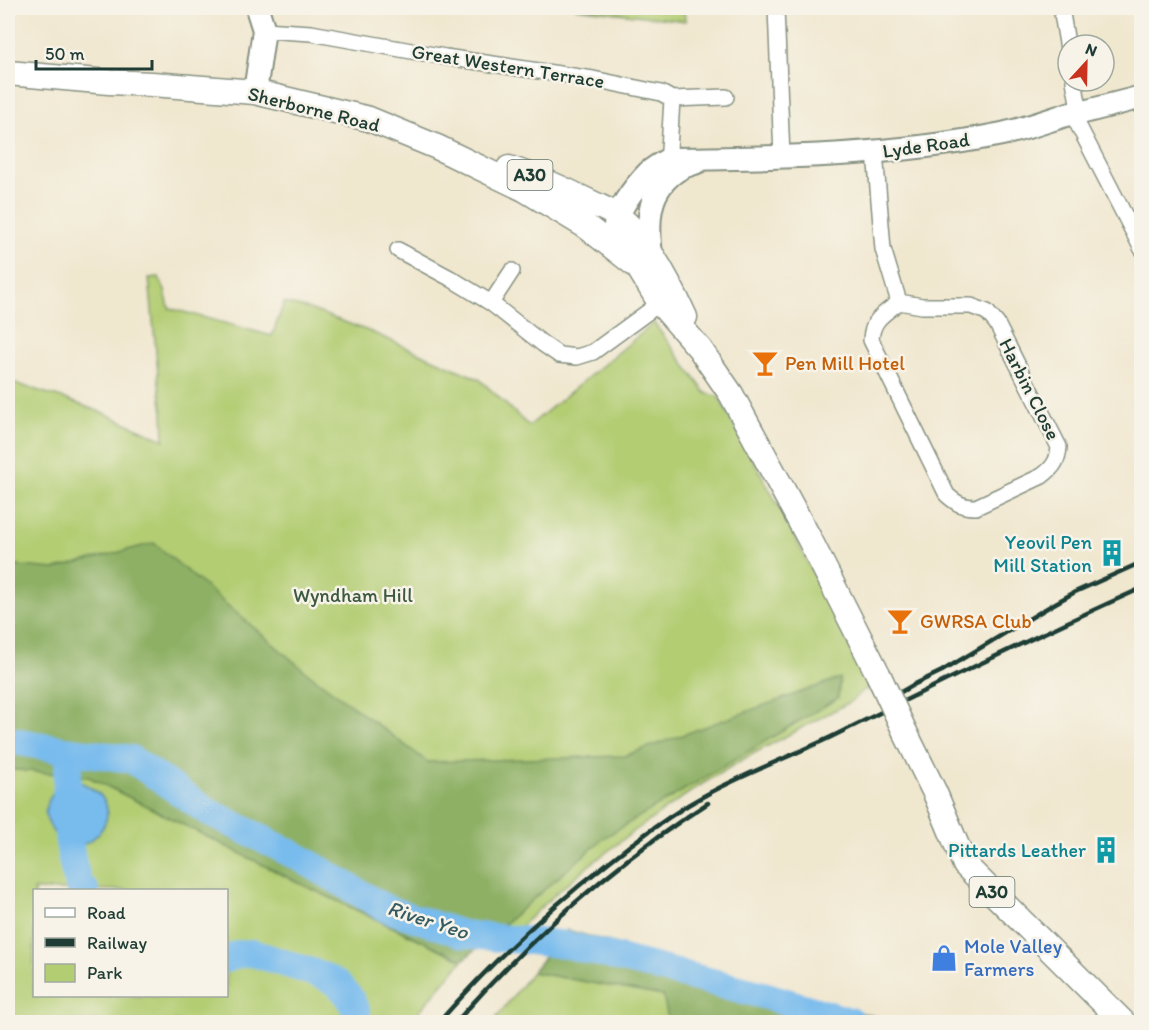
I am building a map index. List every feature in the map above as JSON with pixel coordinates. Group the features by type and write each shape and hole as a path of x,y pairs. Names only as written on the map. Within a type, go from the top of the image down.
{"main road":[{"name":"Sherborne Road","path":"8,73 255,92 369,119 437,147 524,189 587,227"},
{"name":"Sherborne Road","path":"437,147 480,158 544,180 629,222"},
{"name":"A30","path":"629,222 644,244 644,261 660,303 700,349 731,394 809,538 935,793 965,865 1123,1023"},
{"name":"A30","path":"587,227 644,261 675,296 700,349"}],"street":[{"path":"255,92 264,30 257,8"},
{"path":"776,8 782,157"},
{"path":"1060,8 1065,33"},
{"name":"Great Western Terrace","path":"264,30 311,33 445,57 592,79 661,93 672,99"},
{"path":"1075,93 1076,113 1142,249"},
{"path":"587,227 629,222 659,188 669,169 672,99 726,97"},
{"name":"Lyde Road","path":"669,169 706,159 875,152 963,141 1005,133 1142,97"},
{"path":"875,152 883,249 899,303"},
{"path":"629,222 635,186 659,164 669,169"},
{"path":"398,250 491,303 559,355 577,357 593,352 660,303"},
{"path":"491,303 512,271"},
{"name":"Harbin Close","path":"899,303 922,306 971,306 987,312 997,324 1059,447 1058,459 1052,469 976,507 965,507 955,503 947,495 871,340 872,330 878,318 899,303"}],"green space":[{"path":"575,8 684,8 685,21"},
{"name":"Wyndham Hill","path":"159,277 169,308 272,336 284,303 309,309 371,332 479,379 529,426 654,323 705,392 718,396 783,514 873,692 865,689 850,702 745,758 699,786 587,867 520,927 501,927 8,725 8,382 106,414 164,440 149,278"},
{"path":"154,543 305,671 428,762 624,756 840,678 838,698 605,837 463,960 297,882 89,777 8,769 8,565 55,569"},
{"path":"8,769 89,777 297,882 463,960 410,1022 8,1022"},
{"path":"567,930 894,1022 669,1022 663,996 532,972"},
{"path":"532,972 670,997 757,1022 493,1022"}],"water":[{"path":"65,777 96,791 104,800 107,811 100,832 92,840 81,845 71,846 61,841 52,830 46,817 48,801"}],"waterway":[{"name":"River Yeo","path":"8,740 131,759 207,811 300,858 385,908 462,934 568,945 763,995 852,1022"},
{"name":"River Yeo","path":"71,751 66,802 68,837 75,872 80,888 82,889"},
{"name":"River Yeo","path":"228,958 239,954 253,953 321,975 338,984 350,998 357,1013 358,1022"}],"railway":[{"path":"887,700 942,671 1075,592 1142,562"},
{"path":"439,1022 542,917 629,846 688,805 740,778 831,737 1025,642 1142,588"},
{"path":"456,1022 513,961 574,904 639,851 708,803"}],"place":[{"name":"Pen Mill Hotel","path":"765,363"},
{"name":"Yeovil Pen Mill Station","path":"1112,553"},
{"name":"GWRSA Club","path":"900,621"},
{"name":"Pittards Leather","path":"1106,850"},
{"name":"Mole Valley Farmers","path":"944,958"}]}
